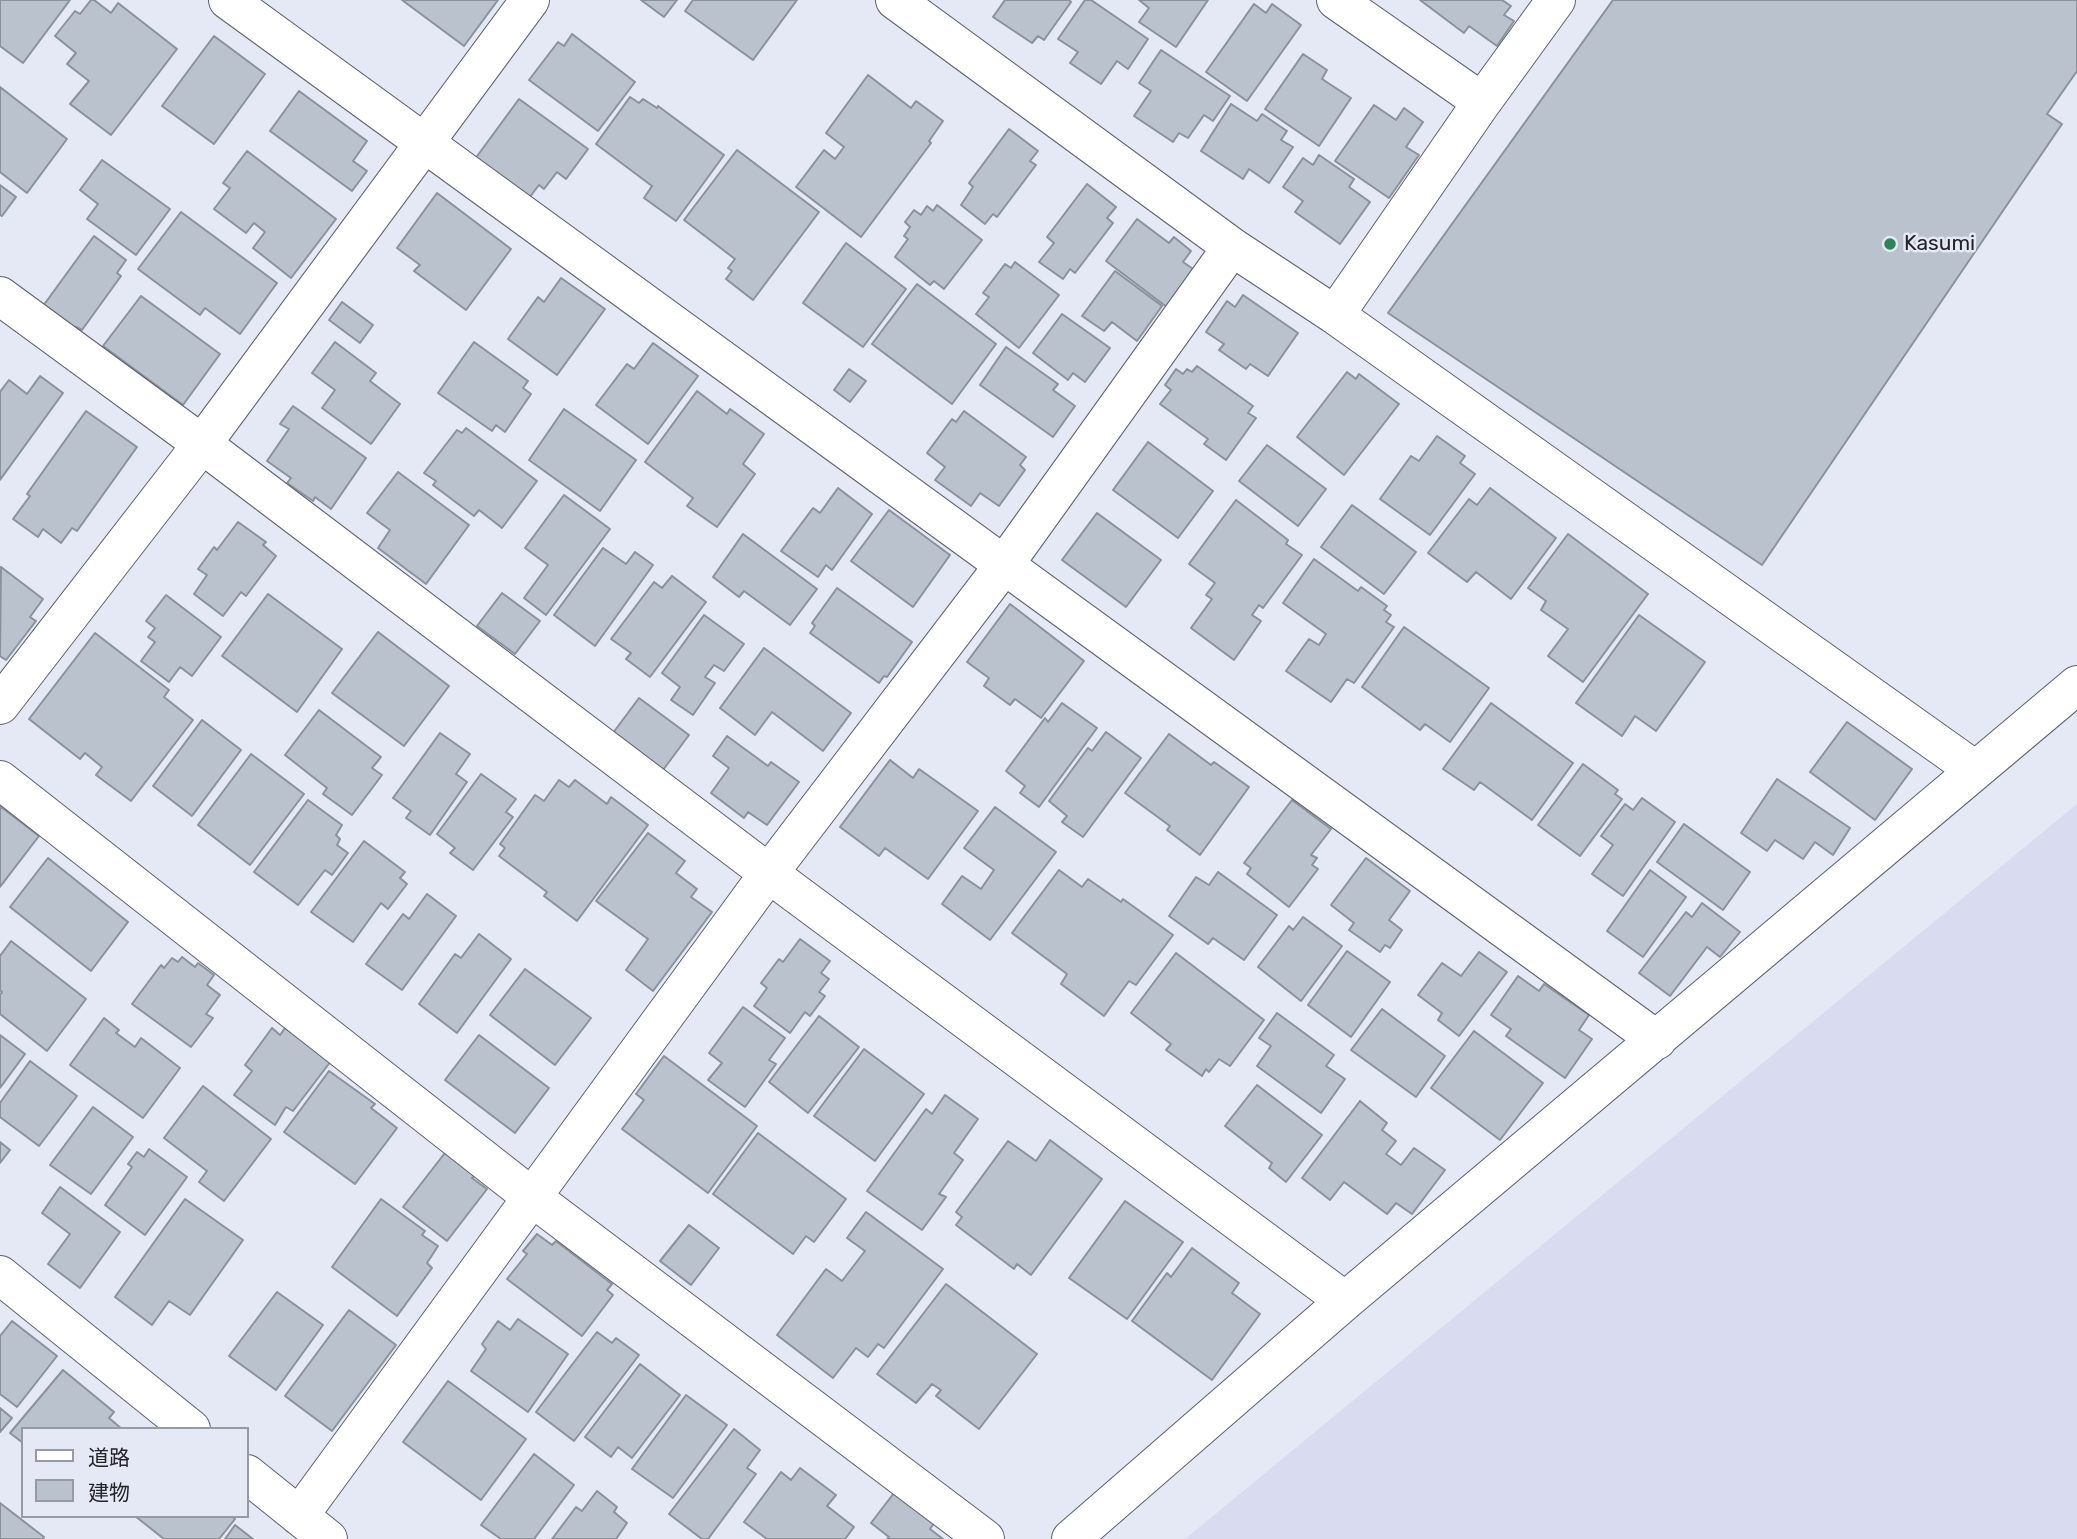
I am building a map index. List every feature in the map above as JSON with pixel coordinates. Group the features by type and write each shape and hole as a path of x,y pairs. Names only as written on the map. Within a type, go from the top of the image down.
{"street":[{"path":"228,0 1657,1040"},
{"path":"0,705 202,444 530,0"},
{"path":"895,0 1232,247 1335,315 1975,770"},
{"path":"1336,0 1482,102"},
{"path":"1335,315 1556,0"},
{"path":"248,1475 313,1527 533,1198 769,873 1004,565 1232,247"},
{"path":"0,296 202,444 769,873 1345,1301"},
{"path":"1071,1539 1345,1301 2077,685"},
{"path":"0,780 533,1198 985,1539"},
{"path":"0,1275 189,1427"}],"shaded area":[{"path":"2077,804 2077,1539 1185,1539"}],"building":[{"path":"0,0 70,0 23,63 0,46"},
{"path":"91,0 111,13 118,3 177,49 111,135 70,104 89,81 67,64 76,53 55,36 75,11 80,14"},
{"path":"402,0 498,0 464,46"},
{"path":"641,0 677,0 664,17"},
{"path":"693,0 797,0 753,60 685,11"},
{"path":"1005,0 1071,2 1044,40 1038,36 1032,43 993,17"},
{"path":"1085,0 1091,0 1148,39 1128,69 1117,61 1101,84 1070,63 1078,52 1058,39"},
{"path":"1139,0 1208,0 1176,47 1139,22 1149,8"},
{"path":"1420,0 1502,0 1511,6 1504,15 1514,21 1497,46 1469,26 1464,33"},
{"path":"1613,0 2077,0 2077,71 2047,114 2062,124 1762,565 1388,313"},
{"path":"1254,4 1266,13 1272,4 1301,25 1247,101 1206,72"},
{"path":"572,34 635,82 598,131 529,80 558,42 564,46"},
{"path":"214,36 265,74 214,144 162,106"},
{"path":"1161,50 1230,96 1213,121 1204,115 1188,138 1179,133 1173,142 1134,116 1151,91 1139,83"},
{"path":"1303,54 1327,70 1322,79 1351,98 1319,146 1265,109"},
{"path":"868,75 911,108 916,101 943,121 929,141 931,143 861,237 796,187 824,150 835,159 844,147 826,133"},
{"path":"0,87 67,139 27,193 0,172"},
{"path":"299,91 367,141 353,161 367,171 352,191 270,131"},
{"path":"630,97 639,103 643,99 657,108 658,106 724,155 676,221 644,198 652,186 596,144"},
{"path":"519,99 588,149 566,179 557,172 544,189 539,185 529,198 475,159"},
{"path":"1231,104 1257,121 1262,114 1287,131 1281,140 1293,147 1269,183 1249,169 1243,179 1201,151"},
{"path":"1374,105 1396,120 1404,108 1423,122 1406,147 1419,155 1389,198 1335,161"},
{"path":"1009,129 1038,151 1030,161 1036,165 997,217 993,214 985,224 961,205 973,187 969,183"},
{"path":"737,150 819,212 753,300 726,279 732,271 728,268 735,259 684,220"},
{"path":"247,151 336,219 291,278 253,248 265,232 254,223 246,233 214,209 230,188 223,183"},
{"path":"1319,155 1354,179 1349,187 1370,202 1340,244 1295,212 1303,201 1283,187 1303,158 1313,165"},
{"path":"102,160 170,209 136,255 87,219 98,204 80,190"},
{"path":"1087,184 1116,207 1107,218 1113,223 1075,273 1070,269 1063,279 1039,262 1054,243 1047,237"},
{"path":"0,185 16,197 2,216 0,215"},
{"path":"437,193 511,249 466,310 414,271 420,265 397,248"},
{"path":"937,205 982,240 944,289 934,281 930,285 895,257 908,239 904,236 910,227 905,222 914,210 921,215 927,206 933,211"},
{"path":"181,212 277,283 240,334 205,308 200,315 138,269"},
{"path":"1137,219 1169,243 1174,237 1191,251 1183,262 1196,271 1168,308 1106,261"},
{"path":"94,236 126,260 117,273 121,276 82,330 76,327 74,330 43,306"},
{"path":"846,243 906,289 863,347 803,303"},
{"path":"1015,262 1059,295 1019,348 976,314 989,297 983,293 1005,264 1011,268"},
{"path":"1115,271 1162,306 1137,341 1112,322 1104,331 1082,316"},
{"path":"561,278 605,309 557,375 508,339 538,297 544,302"},
{"path":"917,284 996,344 952,404 872,344"},
{"path":"1243,295 1298,333 1268,376 1250,364 1246,369 1219,350 1224,344 1206,332 1227,301 1235,307"},
{"path":"141,296 220,354 183,405 103,346"},
{"path":"342,302 373,325 360,343 329,320"},
{"path":"1062,314 1110,348 1085,382 1073,373 1068,380 1033,353"},
{"path":"335,342 376,373 370,381 400,404 371,444 322,408 335,390 312,373"},
{"path":"474,342 528,381 523,388 531,394 505,432 496,425 492,431 438,393"},
{"path":"653,343 698,376 648,444 596,405 627,364 634,369"},
{"path":"1006,347 1058,384 1053,390 1075,406 1053,437 980,385"},
{"path":"1197,366 1253,406 1248,413 1256,418 1226,460 1204,444 1208,439 1160,404 1171,390 1165,385 1176,369 1183,374 1187,369 1192,372"},
{"path":"849,369 866,381 850,402 834,390"},
{"path":"1347,372 1356,379 1359,374 1399,404 1344,475 1297,437"},
{"path":"40,376 63,393 0,480 0,392 9,380 27,394"},
{"path":"697,391 727,414 730,409 764,434 743,464 755,474 717,527 687,506 693,498 645,462"},
{"path":"293,406 366,458 331,509 315,497 313,501 287,483 291,478 267,461 289,429 280,424"},
{"path":"564,409 636,460 600,511 529,460"},
{"path":"86,411 137,447 77,531 72,528 61,543 43,529 38,537 13,519 30,496 27,494"},
{"path":"964,411 1026,457 1020,465 1025,470 999,506 980,493 971,506 935,480 945,467 927,453 952,419 956,422"},
{"path":"466,428 537,481 502,528 479,510 474,516 433,485 436,481 424,473 457,430 462,433"},
{"path":"1437,436 1465,456 1460,463 1475,474 1430,535 1380,499 1411,456 1419,461"},
{"path":"1148,442 1213,491 1178,538 1113,490"},
{"path":"1267,445 1326,489 1298,526 1239,481"},
{"path":"398,472 469,525 426,584 378,548 390,530 367,513"},
{"path":"838,488 872,514 832,570 826,565 818,577 781,551 813,508 820,513"},
{"path":"1490,488 1556,538 1511,599 1476,572 1467,582 1428,553 1469,499 1477,505"},
{"path":"564,495 610,529 546,615 524,598 548,565 525,548"},
{"path":"1236,500 1288,540 1286,544 1302,555 1263,608 1259,605 1252,615 1261,621 1234,660 1191,628 1212,599 1206,595 1215,583 1189,564"},
{"path":"1352,505 1416,552 1384,594 1321,547"},
{"path":"889,510 950,555 913,607 851,561"},
{"path":"1097,513 1161,560 1126,607 1062,560"},
{"path":"238,522 266,542 263,545 276,556 246,596 241,592 223,616 194,594 207,575 198,569 214,547 217,550"},
{"path":"743,534 817,589 790,625 744,591 739,597 713,577"},
{"path":"1568,534 1648,594 1583,682 1548,656 1568,629 1541,610 1546,601 1528,588"},
{"path":"603,548 626,564 635,552 653,565 595,646 554,615"},
{"path":"1314,559 1358,591 1361,587 1387,606 1384,610 1391,615 1386,622 1394,627 1354,683 1347,679 1331,702 1286,671 1309,639 1319,645 1326,634 1283,603"},
{"path":"1,567 43,599 30,617 36,621 6,660 0,656"},
{"path":"672,576 706,602 650,677 626,659 631,653 611,639 654,582 662,588"},
{"path":"837,588 912,642 887,677 884,676 879,683 810,633 815,626 812,623"},
{"path":"502,593 540,621 515,654 477,626"},
{"path":"268,594 342,649 297,712 222,656"},
{"path":"166,595 221,637 192,676 180,667 169,682 141,661 155,642 148,637 155,628 146,621"},
{"path":"1010,604 1084,661 1041,718 1015,699 1010,705 984,686 989,678 967,662"},
{"path":"704,615 744,644 724,671 714,665 705,677 715,683 693,715 671,700 680,687 662,673"},
{"path":"1639,615 1705,662 1656,731 1635,716 1622,736 1576,703"},
{"path":"1404,627 1489,688 1450,742 1425,724 1420,730 1362,687"},
{"path":"378,632 449,686 404,746 332,693"},
{"path":"95,633 169,690 164,697 193,720 131,801 96,775 102,767 85,753 80,759 29,719"},
{"path":"764,648 851,713 823,751 772,712 755,735 720,708"},
{"path":"639,698 689,735 663,770 613,733"},
{"path":"1062,703 1097,728 1039,807 1020,793 1025,786 1006,771 1045,718 1048,722"},
{"path":"1491,703 1573,763 1532,820 1480,782 1474,790 1443,769"},
{"path":"319,710 381,757 372,768 382,775 352,815 323,794 327,788 285,755"},
{"path":"202,720 241,750 192,816 153,786"},
{"path":"1847,722 1912,769 1875,820 1810,772"},
{"path":"1106,732 1141,758 1083,837 1062,822 1067,816 1049,801 1088,748 1092,751"},
{"path":"440,733 470,754 456,774 467,782 430,835 406,818 411,811 393,798"},
{"path":"1169,734 1211,765 1214,762 1249,787 1200,855 1167,830 1170,826 1125,793"},
{"path":"727,736 768,766 771,762 799,782 767,825 748,812 744,818 711,793 729,768 713,756"},
{"path":"251,754 304,794 250,865 198,825"},
{"path":"890,760 913,778 919,769 978,811 928,879 885,848 879,856 840,827"},
{"path":"1583,764 1618,790 1615,794 1622,799 1580,856 1538,825"},
{"path":"481,774 516,799 506,812 513,817 473,870 450,853 455,848 437,834"},
{"path":"1777,779 1850,828 1833,855 1815,842 1803,859 1775,840 1767,851 1741,833"},
{"path":"559,780 569,787 575,780 607,804 611,797 648,825 577,921 544,896 547,892 499,856 505,848 500,844 535,795 544,801"},
{"path":"1642,798 1675,822 1623,896 1592,874 1613,845 1601,836 1625,804 1633,810"},
{"path":"308,800 342,825 336,835 340,839 337,845 348,853 332,875 325,870 298,905 254,872"},
{"path":"1292,800 1331,829 1311,855 1317,858 1312,865 1318,869 1289,907 1247,874 1251,868 1244,863"},
{"path":"0,806 39,836 0,887"},
{"path":"995,807 1056,852 990,940 942,904 962,876 981,889 994,870 964,848"},
{"path":"1684,824 1750,872 1723,910 1657,862"},
{"path":"648,833 685,861 676,873 697,889 691,897 712,912 653,991 626,970 648,939 596,901"},
{"path":"364,841 405,872 400,878 407,884 388,909 381,903 353,942 311,912"},
{"path":"48,858 128,922 91,971 10,907"},
{"path":"1366,858 1410,891 1389,920 1402,930 1390,948 1385,945 1380,952 1349,930 1354,923 1331,905"},
{"path":"1059,870 1082,887 1088,879 1121,902 1123,899 1173,935 1136,985 1129,981 1104,1016 1061,984 1067,974 1012,933"},
{"path":"1650,870 1686,897 1643,957 1607,931"},
{"path":"1218,872 1277,915 1244,960 1213,938 1208,944 1169,916 1196,877 1209,885"},
{"path":"427,894 456,916 402,990 366,964 403,914 409,919"},
{"path":"1702,903 1740,932 1720,957 1707,947 1670,996 1639,973 1686,912 1692,917"},
{"path":"1303,917 1342,946 1301,1001 1258,967 1289,926 1293,930"},
{"path":"479,934 511,959 457,1033 419,1004 455,954 461,958"},
{"path":"800,939 830,961 821,973 829,979 819,992 825,996 810,1016 805,1012 790,1033 754,1006 767,988 761,983 779,959 783,962"},
{"path":"11,941 86,999 47,1051 0,1014 0,956"},
{"path":"1347,951 1390,982 1351,1037 1308,1005"},
{"path":"1479,952 1507,972 1459,1036 1438,1020 1442,1013 1418,995 1442,963 1461,976"},
{"path":"1176,953 1264,1020 1230,1066 1219,1059 1209,1072 1206,1069 1202,1076 1166,1050 1171,1044 1131,1013"},
{"path":"182,957 195,967 198,963 214,975 207,985 220,995 206,1014 213,1018 191,1047 132,1004 161,965 164,968 172,958 178,962"},
{"path":"525,969 591,1018 555,1065 490,1015"},
{"path":"1518,976 1539,991 1544,984 1589,1015 1579,1030 1592,1039 1565,1078 1506,1036 1511,1029 1491,1015"},
{"path":"743,1007 785,1038 769,1060 776,1064 745,1107 708,1080 722,1063 709,1053"},
{"path":"1382,1009 1445,1056 1416,1097 1351,1050"},
{"path":"1277,1013 1334,1055 1326,1066 1345,1079 1321,1113 1257,1066 1271,1046 1259,1038"},
{"path":"819,1016 859,1047 808,1113 769,1082"},
{"path":"104,1018 119,1030 116,1033 135,1047 141,1038 180,1068 143,1118 70,1065"},
{"path":"272,1028 280,1035 285,1028 331,1061 293,1111 286,1107 275,1125 234,1095 252,1071 245,1065"},
{"path":"1474,1031 1543,1083 1500,1140 1431,1088"},
{"path":"0,1035 25,1054 0,1088"},
{"path":"479,1035 549,1088 515,1133 445,1080"},
{"path":"864,1049 924,1094 875,1161 814,1116"},
{"path":"664,1056 757,1126 708,1193 622,1129 644,1100 636,1094"},
{"path":"30,1061 77,1096 39,1146 0,1117 0,1103"},
{"path":"329,1071 375,1104 371,1108 397,1128 355,1184 284,1132"},
{"path":"1257,1085 1322,1135 1286,1182 1269,1168 1272,1163 1225,1126"},
{"path":"203,1086 271,1139 224,1201 199,1182 207,1171 164,1138"},
{"path":"945,1095 978,1119 954,1153 963,1160 939,1194 946,1197 922,1230 867,1191 926,1109 932,1114"},
{"path":"1360,1101 1387,1123 1382,1130 1396,1141 1386,1154 1401,1165 1414,1148 1445,1170 1412,1214 1396,1203 1387,1214 1344,1182 1330,1200 1302,1178"},
{"path":"93,1107 133,1137 91,1194 50,1165"},
{"path":"758,1133 846,1199 814,1242 806,1236 793,1254 713,1194"},
{"path":"1050,1140 1102,1179 1031,1275 1017,1264 1014,1269 956,1225 962,1217 956,1212 1008,1141 1036,1161"},
{"path":"0,1142 10,1150 0,1163"},
{"path":"149,1149 187,1177 145,1235 105,1205 132,1167 128,1164 137,1152 144,1157"},
{"path":"448,1149 478,1173 472,1178 487,1189 447,1241 403,1207"},
{"path":"60,1187 120,1232 80,1288 48,1264 70,1234 42,1213"},
{"path":"185,1199 243,1240 190,1315 169,1301 152,1325 115,1297"},
{"path":"381,1199 425,1231 422,1235 438,1246 427,1263 432,1268 397,1316 332,1267"},
{"path":"1125,1201 1183,1242 1127,1319 1069,1278"},
{"path":"866,1212 943,1269 884,1348 878,1344 868,1357 856,1348 833,1378 777,1335 826,1269 842,1281 865,1251 847,1238"},
{"path":"689,1225 719,1248 691,1285 660,1261"},
{"path":"537,1234 552,1245 556,1241 612,1284 607,1290 613,1295 582,1336 507,1279 527,1254 523,1251"},
{"path":"1192,1248 1239,1283 1232,1293 1260,1314 1212,1380 1132,1321 1167,1273 1171,1277"},
{"path":"946,1284 1037,1354 979,1429 936,1396 941,1390 932,1384 916,1403 877,1374"},
{"path":"277,1292 323,1325 276,1390 229,1356"},
{"path":"349,1310 396,1345 332,1431 285,1396"},
{"path":"518,1319 568,1354 528,1412 471,1371 486,1349 482,1344 498,1321 510,1330"},
{"path":"12,1321 57,1356 17,1407 0,1394 0,1336"},
{"path":"597,1332 612,1343 616,1338 639,1355 574,1441 536,1412"},
{"path":"640,1364 680,1395 632,1458 618,1447 611,1457 585,1437"},
{"path":"63,1370 114,1412 109,1418 120,1427 21,1427 21,1441 10,1433"},
{"path":"448,1381 526,1439 481,1500 403,1442"},
{"path":"686,1395 727,1425 673,1498 632,1469"},
{"path":"0,1408 12,1418 0,1432"},
{"path":"734,1429 760,1450 747,1468 756,1474 708,1539 702,1539 669,1514"},
{"path":"534,1454 574,1485 534,1539 501,1539 481,1525"},
{"path":"800,1468 836,1495 827,1506 854,1527 845,1539 767,1539 744,1522 781,1472 791,1480"},
{"path":"597,1491 617,1507 614,1512 627,1523 616,1539 552,1539 576,1507 582,1511"},
{"path":"894,1493 934,1523 930,1529 943,1539 887,1539 889,1537 871,1523"},
{"path":"0,1503 44,1537 43,1539 0,1539"},
{"path":"138,1518 235,1519 219,1539 164,1539"},
{"path":"235,1525 253,1539 225,1539"}],"place":[{"name":"Kasumi","path":"1890,244"}]}
